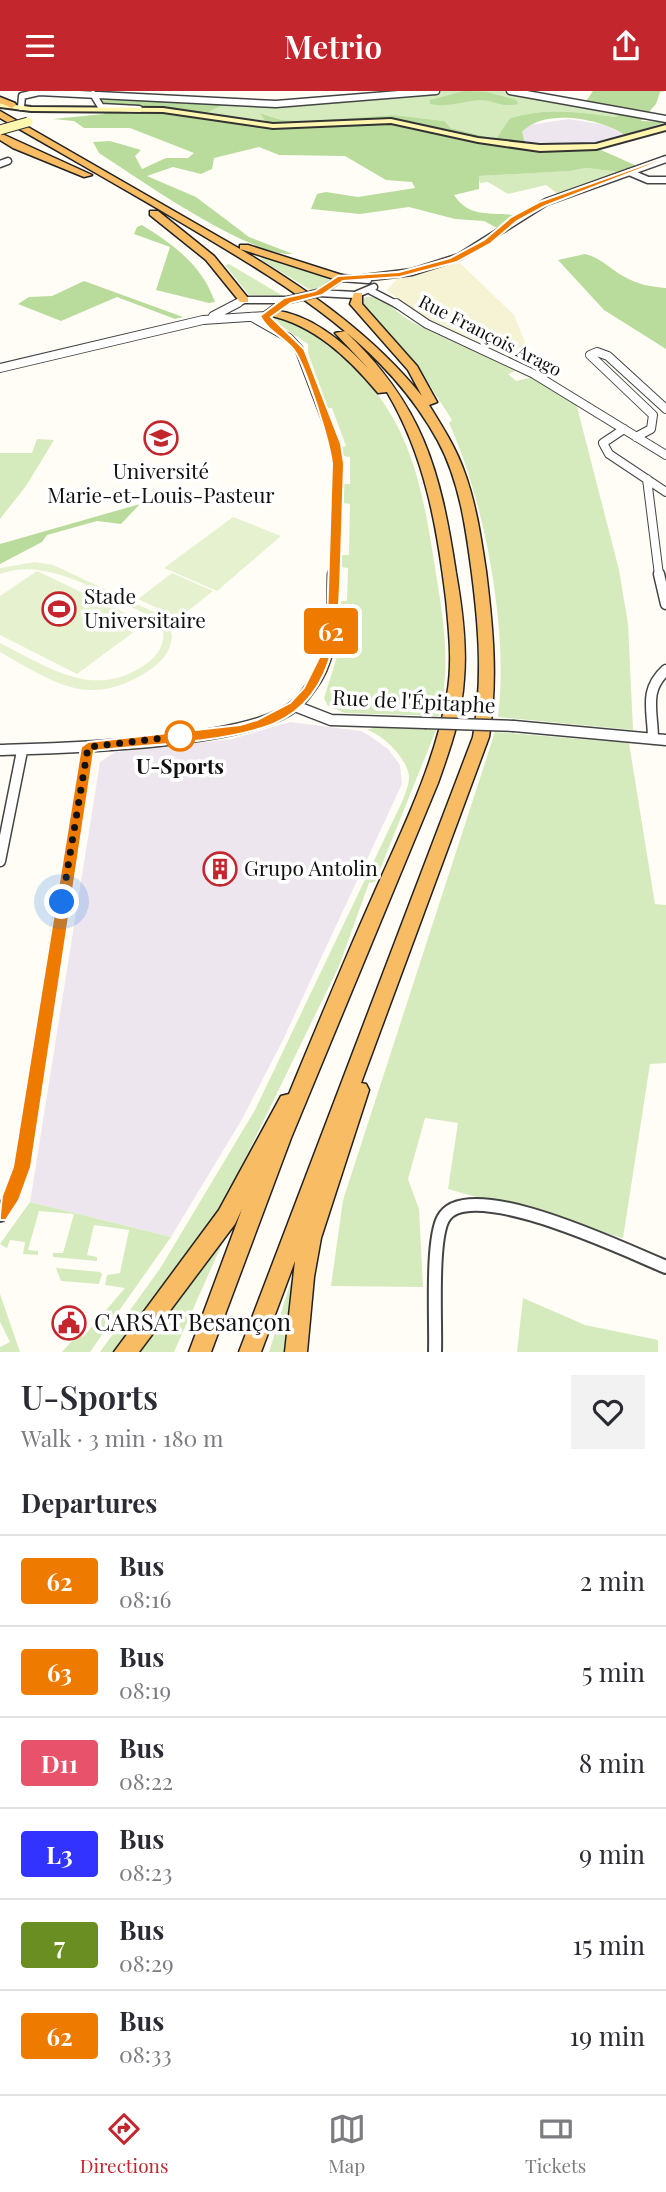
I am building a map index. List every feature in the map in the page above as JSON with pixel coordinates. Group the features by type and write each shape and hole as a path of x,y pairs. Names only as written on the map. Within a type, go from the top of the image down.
{"highway":[{"path":"0,106 25,113 110,177"},
{"path":"0,106 110,177 302,290 345,322 401,377 446,443 460,477 471,521 487,630 489,690 472,766 370,1037 294,1228 250,1352"},
{"path":"0,122 288,292 351,341 384,378 402,407 427,457 437,493 456,630 456,690 451,716 429,783 328,1025 200,1352"},
{"path":"0,137 87,174"},
{"path":"155,213 211,258 240,303"},
{"path":"184,220 250,249 337,281"},
{"path":"358,295 356,303 413,369 446,433 446,443"},
{"path":"271,312 298,318 331,342 380,387 403,422 437,493"},
{"path":"125,1352 228,1217 328,1025"},
{"path":"296,1352 303,1277 310,1238 358,1094 370,1037"}],"main road":[{"path":"0,130 25,113 55,109 139,109 273,126 391,121 478,140 540,148 596,146 664,127"},
{"path":"25,113 183,113"}],"street":[{"path":"25,113 22,96 42,92 94,92 192,103 274,104 436,91"},
{"path":"510,91 666,119"},
{"path":"94,92 101,107 139,109"},
{"path":"55,109 87,108 97,103"},
{"path":"203,320 240,303 288,300 318,293 358,295 400,275 453,260 487,242 514,219 534,208 666,159"},
{"path":"0,164 8,161"},
{"path":"629,171 648,180 666,180"},
{"path":"318,293 337,281 400,275"},
{"name":"Rue François Arago","path":"364,278 372,288 426,324 534,374 666,455"},
{"path":"337,281 335,289 342,293"},
{"path":"265,300 273,303 271,312 274,328"},
{"path":"252,317 271,312 288,300"},
{"path":"240,303 235,310 240,315"},
{"path":"0,368 203,320 240,315 252,317 289,338 302,354 335,444 338,464 331,634 317,676 295,706 276,717 240,729 88,747 0,750"},
{"path":"636,437 651,429 653,415 590,355 597,352 608,356 666,409"},
{"path":"624,429 603,443 609,454 666,492"},
{"path":"647,479 656,565 666,604"},
{"path":"653,739 648,692 652,681 666,670"},
{"name":"Rue de l'Épitaphe","path":"295,706 331,720 514,726 666,740"},
{"path":"0,1215 13,1192 22,1167 88,747"},
{"path":"0,861 22,751"},
{"path":"435,1352 438,1232 442,1217 467,1202 495,1205 666,1267"}],"shaded area":[{"path":"569,119 605,125 625,135 597,142 560,144 522,141 522,132 529,125"},
{"path":"459,262 514,315 536,369 437,325 413,312 387,290 397,279"},
{"path":"290,722 361,731 388,749 400,765 402,784 282,1042 241,1121 171,1237 30,1202 100,762 115,752 232,739"}],"green space":[{"path":"441,91 503,91 621,111 616,117 563,111 510,118 497,139 451,128 443,121 394,115 304,121 282,120 261,113 269,123 205,114 225,104 326,103"},
{"path":"464,91 487,92 516,100 518,104 506,105 480,100 449,105 430,104 430,100"},
{"path":"593,91 665,91 660,92 656,104 641,121 666,122 625,135 587,120 558,118 544,120 522,132 525,143 497,139 496,145 546,151 601,150 637,166 620,172 586,168 479,176 479,189 454,195 473,211 514,215 497,228 484,221 455,219 409,207 360,214 311,209 317,194 326,192 358,197 415,188 412,182 386,180 345,156 279,155 259,147 214,158 212,169 201,174 173,167 147,176 196,197 249,237 293,254 249,243 222,230 99,153 93,142 110,141 141,150 135,156 142,169 166,158 188,158 194,153 130,128 84,128 74,121 53,119 104,114 102,97 225,104 197,118 271,129 260,113 282,120 304,121 394,115 444,121 451,128 496,139 510,118 524,115 563,111 616,117 621,111 584,104"},
{"path":"586,168 620,172 558,194 546,185 508,194 488,182 480,183 478,176 570,171"},
{"path":"142,225 186,257 203,277 215,302 209,303 156,290 170,247 134,234 137,227"},
{"path":"585,254 633,281 666,288 666,349 604,310 558,260"},
{"path":"260,256 330,281 312,291 263,261"},
{"path":"229,264 283,296 249,295 225,265"},
{"path":"84,281 183,317 175,319 117,297 61,321 18,304 29,297 52,296"},
{"path":"365,297 377,298 420,326 518,370 508,374 516,381 533,377 576,403 619,570 628,624 633,730 498,717 500,646 491,567 473,490 449,423 452,420 415,362 361,302"},
{"path":"274,316 307,330 362,376 382,400 409,452 425,510 444,627 445,680 439,716 345,713 328,706 324,698 341,644 341,601 347,601 348,568 341,567 342,555 349,555 350,504 343,503 343,484 350,484 350,457 343,456 342,447 346,446 332,408 328,408 308,353 308,344 272,320"},
{"path":"37,439 54,440 26,486 0,519 0,453 32,453"},
{"path":"140,504 121,524 97,521 47,535 42,542 0,564 0,544"},
{"path":"233,517 281,536 217,591 164,568"},
{"path":"35,562 53,565 156,613 166,621 172,635 164,657 150,670 124,684 87,690 53,681 0,652 0,643 70,676 106,680 124,676 143,666 156,655 161,646 163,630 152,617 78,581 38,570 0,574 0,568"},
{"name":"Stade Universitaire","path":"37,571 146,623 77,674 0,635 0,596"},
{"path":"172,573 213,591 179,618 138,599"},
{"path":"378,726 436,730 375,882 369,883 339,966 223,1204 113,1352 100,1352 161,1267 255,1110 401,804 408,783 407,769 393,748 367,730"},
{"path":"495,732 629,743 655,904 666,905 666,1063 650,1064 623,1238 448,1189 458,1123 425,1118 408,1179 419,1209 423,1287 331,1286 343,1200"},
{"path":"30,1202 171,1237 90,1352 62,1352 79,1333 83,1337 125,1288 105,1285 107,1275 120,1273 129,1230 94,1225 87,1255 97,1257 97,1261 53,1257 53,1253 63,1253 74,1214 39,1211 28,1250 38,1251 38,1255 23,1254 25,1242 10,1240 7,1248 0,1244"},
{"path":"219,1243 222,1244 174,1352 134,1352"},
{"path":"56,1268 102,1274 99,1284 61,1281"},
{"path":"291,1281 294,1282 288,1352 269,1352"},
{"path":"0,1294 20,1352 0,1352 0,1347 10,1342 0,1322"},
{"path":"523,1298 585,1325 658,1340 658,1352 517,1352"}],"bus line":[{"name":"62","path":"0,1215 17,1185 22,1167 88,747 240,729 261,723 295,706 309,690 325,658 333,621 338,464 335,444 299,349 268,323 265,316 288,300 318,293 341,278 400,275 453,260 487,242 514,219 542,204 666,159"}],"place":[{"name":"Université Marie-et-Louis-Pasteur","path":"161,438"},
{"name":"Stade Universitaire","path":"59,609"},
{"name":"U-Sports","path":"180,736"},
{"name":"Grupo Antolin","path":"220,869"},
{"name":"CARSAT Besançon","path":"69,1323"}],"route":[{"path":"62,902 88,747 180,736"}]}
